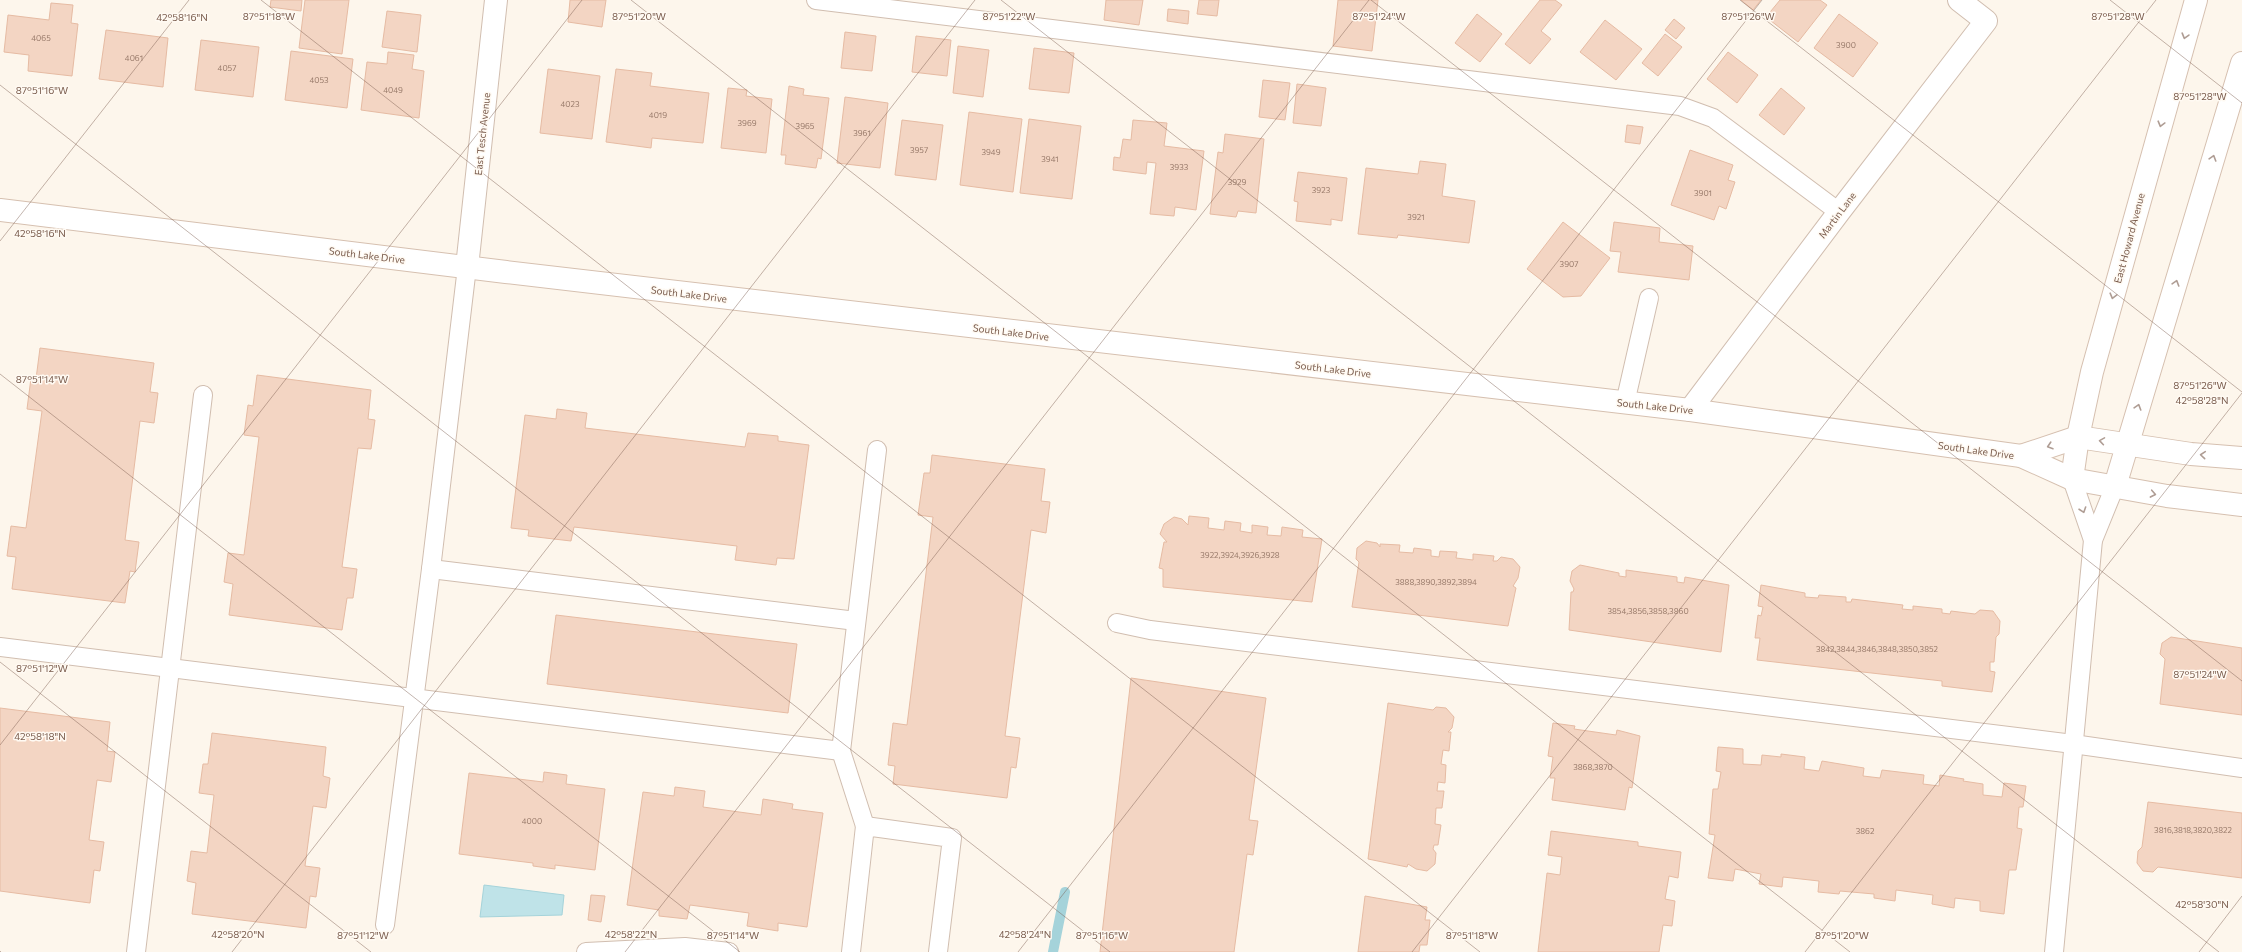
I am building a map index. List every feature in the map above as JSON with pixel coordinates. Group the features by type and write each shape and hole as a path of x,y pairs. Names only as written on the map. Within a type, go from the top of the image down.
{"main road":[{"name":"East Tesch Avenue","path":"467,268 496,0"},
{"name":"Martin Lane","path":"1690,410 1839,212 1986,21 1959,0"},
{"name":"East Howard Avenue","path":"2072,479 2078,437 2092,372 2196,0"},
{"path":"2115,486 2126,444 2242,64"},
{"name":"South Lake Drive","path":"0,210 467,268 1690,410 2021,456 2072,479 2167,496 2242,505"},
{"name":"South Lake Drive","path":"2021,456 2078,437 2191,454 2242,458"}],"lane":[{"path":"816,0 1680,106 1713,118 1839,212"},
{"path":"385,925 415,698 467,268"},
{"path":"1625,403 1649,298"},
{"path":"136,952 169,667 203,395"},
{"path":"851,952 865,826 841,752 877,450"},
{"path":"2072,479 2093,540"},
{"path":"2054,952 2093,540 2115,486"},
{"path":"431,569 856,621"},
{"path":"1117,623 1150,630 2073,744 2242,768"},
{"path":"0,647 841,752"},
{"path":"865,826 952,838 938,952"},
{"path":"586,952 685,947 729,952"}],"water":[{"path":"484,885 564,895 562,915 480,917"}],"building":[{"path":"271,0 302,0 301,11 270,7"},
{"path":"305,0 349,0 342,54 299,48"},
{"path":"570,0 606,0 602,27 568,22"},
{"path":"1106,0 1143,0 1139,25 1104,20"},
{"path":"1199,0 1219,0 1217,16 1197,14"},
{"path":"1338,0 1378,0 1372,51 1333,46"},
{"path":"1540,0 1555,0 1562,5 1541,31 1551,39 1530,64 1505,44"},
{"path":"1741,0 1761,0 1753,10"},
{"path":"1780,0 1820,0 1827,5 1798,42 1766,17"},
{"path":"51,3 73,5 71,23 78,24 72,76 28,71 29,55 4,52 8,15 49,20"},
{"path":"1168,9 1189,11 1188,24 1167,21"},
{"path":"387,11 421,15 417,52 382,47"},
{"path":"1477,14 1502,34 1480,62 1455,43"},
{"path":"1839,14 1878,43 1853,77 1814,48"},
{"path":"1674,19 1685,28 1676,39 1665,30"},
{"path":"1605,20 1642,49 1616,80 1580,52"},
{"path":"106,30 168,38 163,87 99,79"},
{"path":"845,32 876,36 872,71 841,68"},
{"path":"1665,34 1682,47 1658,76 1642,63"},
{"path":"916,36 951,40 947,76 912,72"},
{"path":"201,40 259,47 253,97 195,90"},
{"path":"958,46 989,50 983,97 953,93"},
{"path":"1034,48 1074,53 1069,93 1029,89"},
{"path":"291,51 353,59 347,108 285,100"},
{"path":"388,52 414,55 412,69 424,71 419,118 361,110 367,62 387,64"},
{"path":"1728,52 1758,75 1737,103 1707,79"},
{"path":"548,69 600,76 592,139 540,133"},
{"path":"616,69 652,73 650,86 709,93 703,143 652,138 651,148 606,142"},
{"path":"1263,80 1290,83 1285,120 1259,117"},
{"path":"1297,84 1326,88 1321,126 1293,123"},
{"path":"789,86 804,89 803,95 829,98 821,159 818,158 816,168 785,164 786,155 781,155"},
{"path":"728,88 747,90 746,96 772,99 766,153 721,148"},
{"path":"1781,88 1805,108 1784,135 1759,115"},
{"path":"845,97 888,103 880,168 837,163"},
{"path":"969,112 1022,119 1013,192 960,185"},
{"path":"1029,119 1081,126 1072,199 1020,193"},
{"path":"902,120 943,125 936,180 895,175"},
{"path":"1133,120 1167,123 1164,146 1204,151 1196,210 1175,207 1174,216 1150,214 1156,163 1147,162 1146,174 1113,170 1114,157 1120,158 1123,139 1131,140"},
{"path":"1627,125 1643,127 1640,144 1625,142"},
{"path":"1225,134 1264,139 1256,213 1238,211 1236,217 1210,214 1218,152 1223,153"},
{"path":"1690,150 1733,165 1728,180 1735,182 1726,209 1719,206 1714,220 1671,205"},
{"path":"1420,161 1446,164 1442,196 1475,201 1469,243 1398,235 1397,238 1358,234 1366,168 1418,174"},
{"path":"1298,172 1347,178 1342,221 1331,219 1331,225 1296,221 1298,202 1294,201"},
{"path":"1563,222 1610,258 1581,296 1563,297 1527,269"},
{"path":"1614,222 1660,228 1659,242 1693,246 1689,280 1618,272 1621,252 1610,251"},
{"path":"40,348 154,363 150,392 158,393 154,423 140,421 125,540 139,542 135,572 130,571 125,603 12,589 16,557 7,556 11,526 26,528 42,411 27,409 31,378 36,379"},
{"path":"257,375 371,390 368,419 375,420 371,449 358,448 342,567 357,569 353,598 347,598 342,630 229,615 233,584 224,582 228,553 244,555 259,437 244,435 248,405 253,406"},
{"path":"557,409 587,413 585,428 745,447 748,433 778,436 778,441 809,445 794,559 777,558 776,565 735,560 737,546 574,527 571,541 528,536 529,530 511,528 525,415 556,419"},
{"path":"932,455 1045,469 1041,501 1050,502 1046,533 1031,530 1005,736 1020,738 1016,768 1011,767 1007,798 893,784 895,766 888,765 893,723 907,725 933,517 918,515 924,473 930,473"},
{"path":"1189,516 1209,518 1208,528 1224,530 1225,521 1241,523 1240,531 1252,533 1252,525 1268,527 1267,535 1281,536 1282,527 1303,530 1302,537 1322,539 1312,602 1163,587 1163,569 1159,568 1164,542 1167,542 1160,534 1164,524 1174,517 1182,519 1188,525"},
{"path":"1366,541 1377,543 1380,547 1380,544 1400,545 1399,552 1413,553 1414,548 1431,550 1431,556 1439,557 1440,551 1457,552 1456,558 1473,560 1473,554 1494,556 1493,561 1497,561 1501,557 1513,559 1520,567 1518,578 1513,586 1516,588 1508,626 1352,607 1359,562 1356,559 1357,548"},
{"path":"1580,565 1619,573 1619,576 1626,577 1626,570 1677,577 1677,582 1684,583 1685,577 1729,585 1721,652 1569,630 1571,592 1573,592 1574,589 1570,581 1572,571"},
{"path":"1761,585 1805,593 1805,597 1818,598 1819,595 1846,597 1846,602 1851,602 1852,599 1903,605 1902,609 1913,610 1913,606 1942,609 1942,613 1950,614 1951,611 1975,614 1980,610 1993,611 2000,621 1999,634 1996,637 1994,662 1990,662 1990,671 1995,672 1992,692 1942,686 1942,681 1757,660 1760,638 1755,638 1758,615 1761,616 1763,607 1758,606"},
{"path":"556,615 797,644 788,713 547,684"},
{"path":"2171,637 2242,648 2242,715 2160,704 2165,659 2160,654 2162,643"},
{"path":"1131,678 1266,698 1249,820 1258,821 1253,855 1247,854 1234,952 1100,952"},
{"path":"1388,703 1433,710 1436,707 1446,708 1454,717 1452,728 1448,732 1451,732 1449,751 1443,750 1441,764 1446,765 1445,783 1438,782 1437,791 1444,791 1442,808 1436,808 1435,824 1441,825 1438,845 1434,845 1433,849 1436,853 1435,864 1427,871 1416,869 1408,864 1407,867 1368,859"},
{"path":"0,708 110,722 107,751 115,752 111,782 97,780 89,840 104,842 100,871 94,870 90,903 0,891"},
{"path":"1553,723 1575,726 1574,729 1616,735 1617,730 1640,736 1632,788 1629,787 1625,810 1552,800 1555,778 1550,778 1553,757 1548,756"},
{"path":"212,733 326,747 323,776 330,778 326,808 313,806 305,866 320,868 316,897 310,896 306,928 192,914 196,883 187,881 191,851 207,853 214,795 199,793 203,764 208,764"},
{"path":"1718,747 1743,749 1743,764 1761,765 1762,755 1781,757 1781,754 1805,757 1804,769 1819,771 1822,761 1864,768 1863,776 1880,778 1882,770 1924,775 1923,784 1939,786 1940,775 1964,779 1963,781 1983,784 1983,795 2002,797 2004,783 2026,786 2023,807 2019,807 2017,828 2022,829 2016,870 2009,870 2004,914 1980,911 1980,901 1955,898 1954,908 1932,904 1933,895 1896,890 1895,901 1874,898 1874,894 1840,891 1839,894 1818,892 1819,881 1783,877 1782,887 1759,884 1761,874 1735,869 1733,881 1708,878 1715,835 1709,834 1713,789 1718,789 1721,772 1716,771"},
{"path":"544,772 567,775 566,784 605,789 595,870 555,865 555,869 533,866 533,863 459,854 469,773 543,782"},
{"path":"675,787 705,791 703,807 761,815 763,799 793,804 792,809 823,813 807,927 778,923 778,931 747,926 749,913 690,905 687,919 659,916 659,910 627,905 643,792 674,796"},
{"path":"2148,802 2242,813 2242,878 2158,867 2153,872 2143,871 2137,863 2138,851 2142,847"},
{"path":"1551,831 1638,842 1638,846 1681,852 1678,878 1669,876 1665,899 1675,901 1672,926 1663,925 1659,952 1538,952 1547,873 1560,875 1562,857 1548,855"},
{"path":"591,895 605,896 601,922 588,920"},
{"path":"1365,896 1427,907 1425,920 1430,920 1427,945 1420,945 1419,952 1358,952"}],"waterway":[{"path":"1053,952 1065,892"}]}
